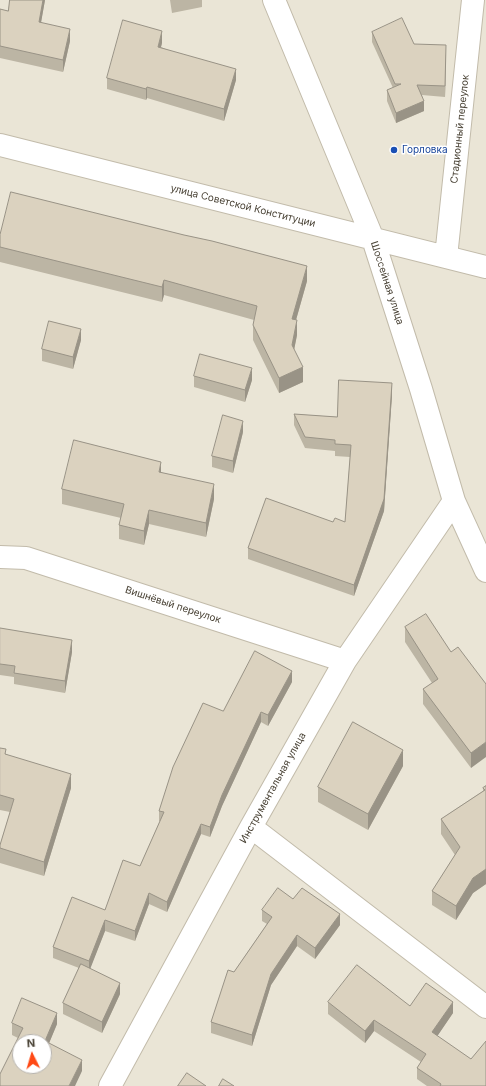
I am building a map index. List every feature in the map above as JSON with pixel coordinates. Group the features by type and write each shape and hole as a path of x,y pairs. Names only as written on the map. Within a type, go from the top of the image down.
{"street":[{"name":"Шоссейная улица","path":"274,0 373,239 421,389 454,501 486,571"},
{"name":"Стадионный переулок","path":"446,257 473,0"},
{"name":"улица Советской Конституции","path":"0,145 486,267"},
{"name":"Инструментальная улица","path":"110,1086 251,827 345,661 454,501"},
{"name":"Вишнёвый переулок","path":"0,557 26,558 345,661"},
{"path":"251,827 486,1007"}],"shaded area":[{"path":"0,0 486,0 486,1086 0,1086"}],"building":[{"path":"10,0 43,0 39,22 70,29 63,60 0,46 0,9 8,11"},
{"path":"402,18 414,44 446,45 445,86 417,85 424,101 396,113 387,90 401,84 395,84 372,32"},
{"path":"123,20 162,31 158,47 236,69 224,109 147,87 146,89 107,78"},
{"path":"11,192 212,241 307,266 292,319 297,320 292,345 303,367 279,378 253,325 257,306 164,280 162,287 0,247 0,235"},
{"path":"49,321 81,329 73,357 42,349"},
{"path":"200,354 252,368 245,390 194,376"},
{"path":"339,380 392,383 384,499 354,585 248,548 266,498 333,522 335,518 345,522 351,445 335,444 335,440 305,437 294,414 337,417"},
{"path":"223,415 243,421 233,461 212,456"},
{"path":"74,440 161,462 159,472 214,484 206,523 149,510 144,531 119,525 124,504 62,489"},
{"path":"426,614 451,652 458,647 486,684 486,742 471,753 423,689 438,679 405,627"},
{"path":"0,628 72,640 65,681 14,673 15,666 0,664"},
{"path":"255,651 292,671 268,715 261,712 222,795 210,827 201,824 167,902 149,893 135,931 105,920 89,961 53,947 72,897 105,910 123,860 140,866 164,812 159,811 173,767 203,703 223,711"},
{"path":"353,722 403,750 368,814 318,787"},
{"path":"0,748 6,749 5,754 71,774 44,862 0,848 14,799 0,795"},
{"path":"486,786 486,869 473,878 456,906 432,891 460,847 441,819 485,790 483,788"},
{"path":"278,888 293,899 302,888 340,914 315,948 297,935 271,974 252,1035 211,1022 228,970 234,972 272,917 262,910"},
{"path":"81,964 120,983 102,1022 63,1003"},
{"path":"357,965 410,1006 426,983 453,1002 432,1032 471,1059 486,1041 486,1086 440,1086 441,1084 417,1068 426,1054 374,1020 365,1031 328,1002"},
{"path":"22,998 57,1013 48,1034 20,1034 23,1028 12,1023"},
{"path":"52,1045 82,1060 69,1086 0,1086 0,1074 12,1050 12,1074 52,1074"},
{"path":"187,1073 206,1086 178,1086"},
{"path":"223,1079 234,1086 219,1086"}],"place":[{"name":"Горловка","path":"394,150"}]}
